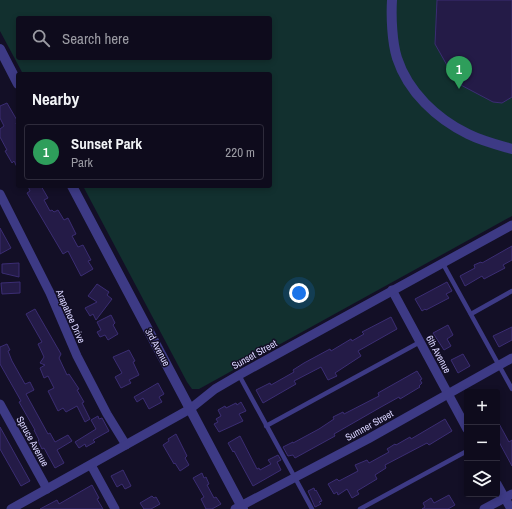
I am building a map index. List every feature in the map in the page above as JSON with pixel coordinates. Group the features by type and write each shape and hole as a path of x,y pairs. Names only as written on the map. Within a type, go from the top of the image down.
{"street":[{"path":"392,0 396,56 404,75 421,98 438,115 455,127 470,135 512,149"},
{"path":"2,56 16,80"},
{"name":"3rd Avenue","path":"73,188 190,409 240,508"},
{"name":"Arapahoe Drive","path":"0,194 50,293 80,362 107,414 126,445"},
{"name":"Sunset Street","path":"11,509 27,505 47,489 190,409 214,389 442,262 512,225"},
{"name":"6th Avenue","path":"392,290 465,425"},
{"name":"Sumner Street","path":"240,508 368,439 512,358"},
{"name":"Spruce Avenue","path":"0,404 47,489"},
{"path":"91,465 115,509"},
{"path":"500,487 508,496 511,509"},
{"path":"484,509 508,496"}],"lane":[{"path":"442,262 512,389"},
{"path":"471,314 512,291"},
{"path":"266,426 420,342"},
{"path":"239,375 312,509"},
{"path":"360,509 464,453"}],"green space":[{"path":"0,0 512,0 512,216 199,389 192,389 84,188 272,188 272,72 22,72 0,31"}],"building":[{"path":"437,0 512,0 512,97 502,103 493,102 457,83 435,44"},
{"path":"7,103 16,119 16,165 14,161 12,163 5,151 7,150 0,137 0,129 4,126 0,118 0,106"},
{"path":"29,188 42,188 48,198 44,200 50,211 52,210 54,212 58,210 64,220 68,218 76,234 72,236 78,247 83,245 91,260 88,261 93,269 81,276 68,251 63,254 27,193 30,191"},
{"path":"0,228 11,248 0,254"},
{"path":"512,246 512,260 503,265 505,268 484,279 482,276 465,286 460,276 475,268 474,265 481,262 482,263"},
{"path":"19,263 19,277 2,273 2,264"},
{"path":"20,282 20,293 2,294 1,283"},
{"path":"447,282 452,291 446,294 449,298 422,311 415,299"},
{"path":"97,284 109,292 107,295 112,299 96,320 93,314 90,316 85,308 97,302 88,296"},
{"path":"35,309 61,354 59,358 67,375 69,374 79,389 77,390 84,402 82,403 90,419 85,422 77,406 66,412 63,408 58,411 48,391 54,388 48,376 44,378 40,368 45,365 40,363 44,357 38,344 42,342 26,314"},
{"path":"111,315 115,323 113,325 118,334 108,340 105,335 100,337 97,332 101,330 97,322"},
{"path":"391,317 397,329 358,351 361,356 335,373 337,376 328,380 321,367 294,381 296,384 263,403 256,390 270,383 271,385 294,372 293,370 304,363 330,349 331,351 351,339 352,341 364,334 362,332"},
{"path":"448,325 453,335 447,339 451,346 444,350 433,333"},
{"path":"512,327 512,340 499,347 493,336"},
{"path":"7,344 12,361 25,384 30,382 34,390 26,394 48,434 50,433 55,442 68,435 72,441 57,450 64,463 55,468 44,448 42,449 35,430 19,402 21,401 0,364 0,347"},
{"path":"129,350 135,361 133,362 139,375 129,380 131,383 121,388 115,377 122,373 113,357"},
{"path":"463,354 470,366 458,373 451,360"},
{"path":"417,371 422,379 420,380 422,383 419,386 420,387 400,399 399,397 381,407 334,434 335,436 295,458 293,455 288,456 283,447 319,429 334,419 333,417 343,412 344,414 379,396 378,393"},
{"path":"158,383 164,394 159,397 162,402 149,409 143,398 137,402 134,397"},
{"path":"241,402 246,411 239,414 243,421 219,432 214,424 218,422 216,419 221,416 218,410 236,403 237,405"},
{"path":"98,416 99,419 102,418 109,431 93,440 95,442 86,447 85,444 79,448 75,442 96,429 91,420"},
{"path":"445,419 452,431 429,445 427,443 385,465 386,468 375,475 377,479 357,491 359,494 352,498 347,489 338,495 337,492 334,494 328,484 337,479 339,481 358,471 355,465 367,460 369,463 389,452 387,449 395,444 396,445 410,437 411,439"},
{"path":"500,426 509,442 512,440 512,466 500,444"},
{"path":"0,427 30,481 21,486 0,449"},
{"path":"176,434 187,456 185,458 189,465 180,471 163,445 169,441 168,439"},
{"path":"240,436 257,469 259,468 260,470 271,464 268,460 278,455 281,460 277,462 281,470 253,486 228,443"},
{"path":"123,470 131,486 125,489 122,484 117,487 111,476"},
{"path":"202,473 204,478 206,477 209,484 207,485 214,498 216,497 221,504 212,509 206,509 201,499 204,497 193,478"},
{"path":"92,485 99,498 97,499 103,509 40,509 57,500 59,504"},
{"path":"314,488 322,501 319,502 321,504 315,507 308,491"},
{"path":"449,495 455,505 448,509 422,509 425,507 423,503 431,498 434,503"},
{"path":"152,496 154,498 156,497 160,504 151,509 144,509 140,503"}],"place":[{"name":"Sunset Park","path":"459,89"}]}
